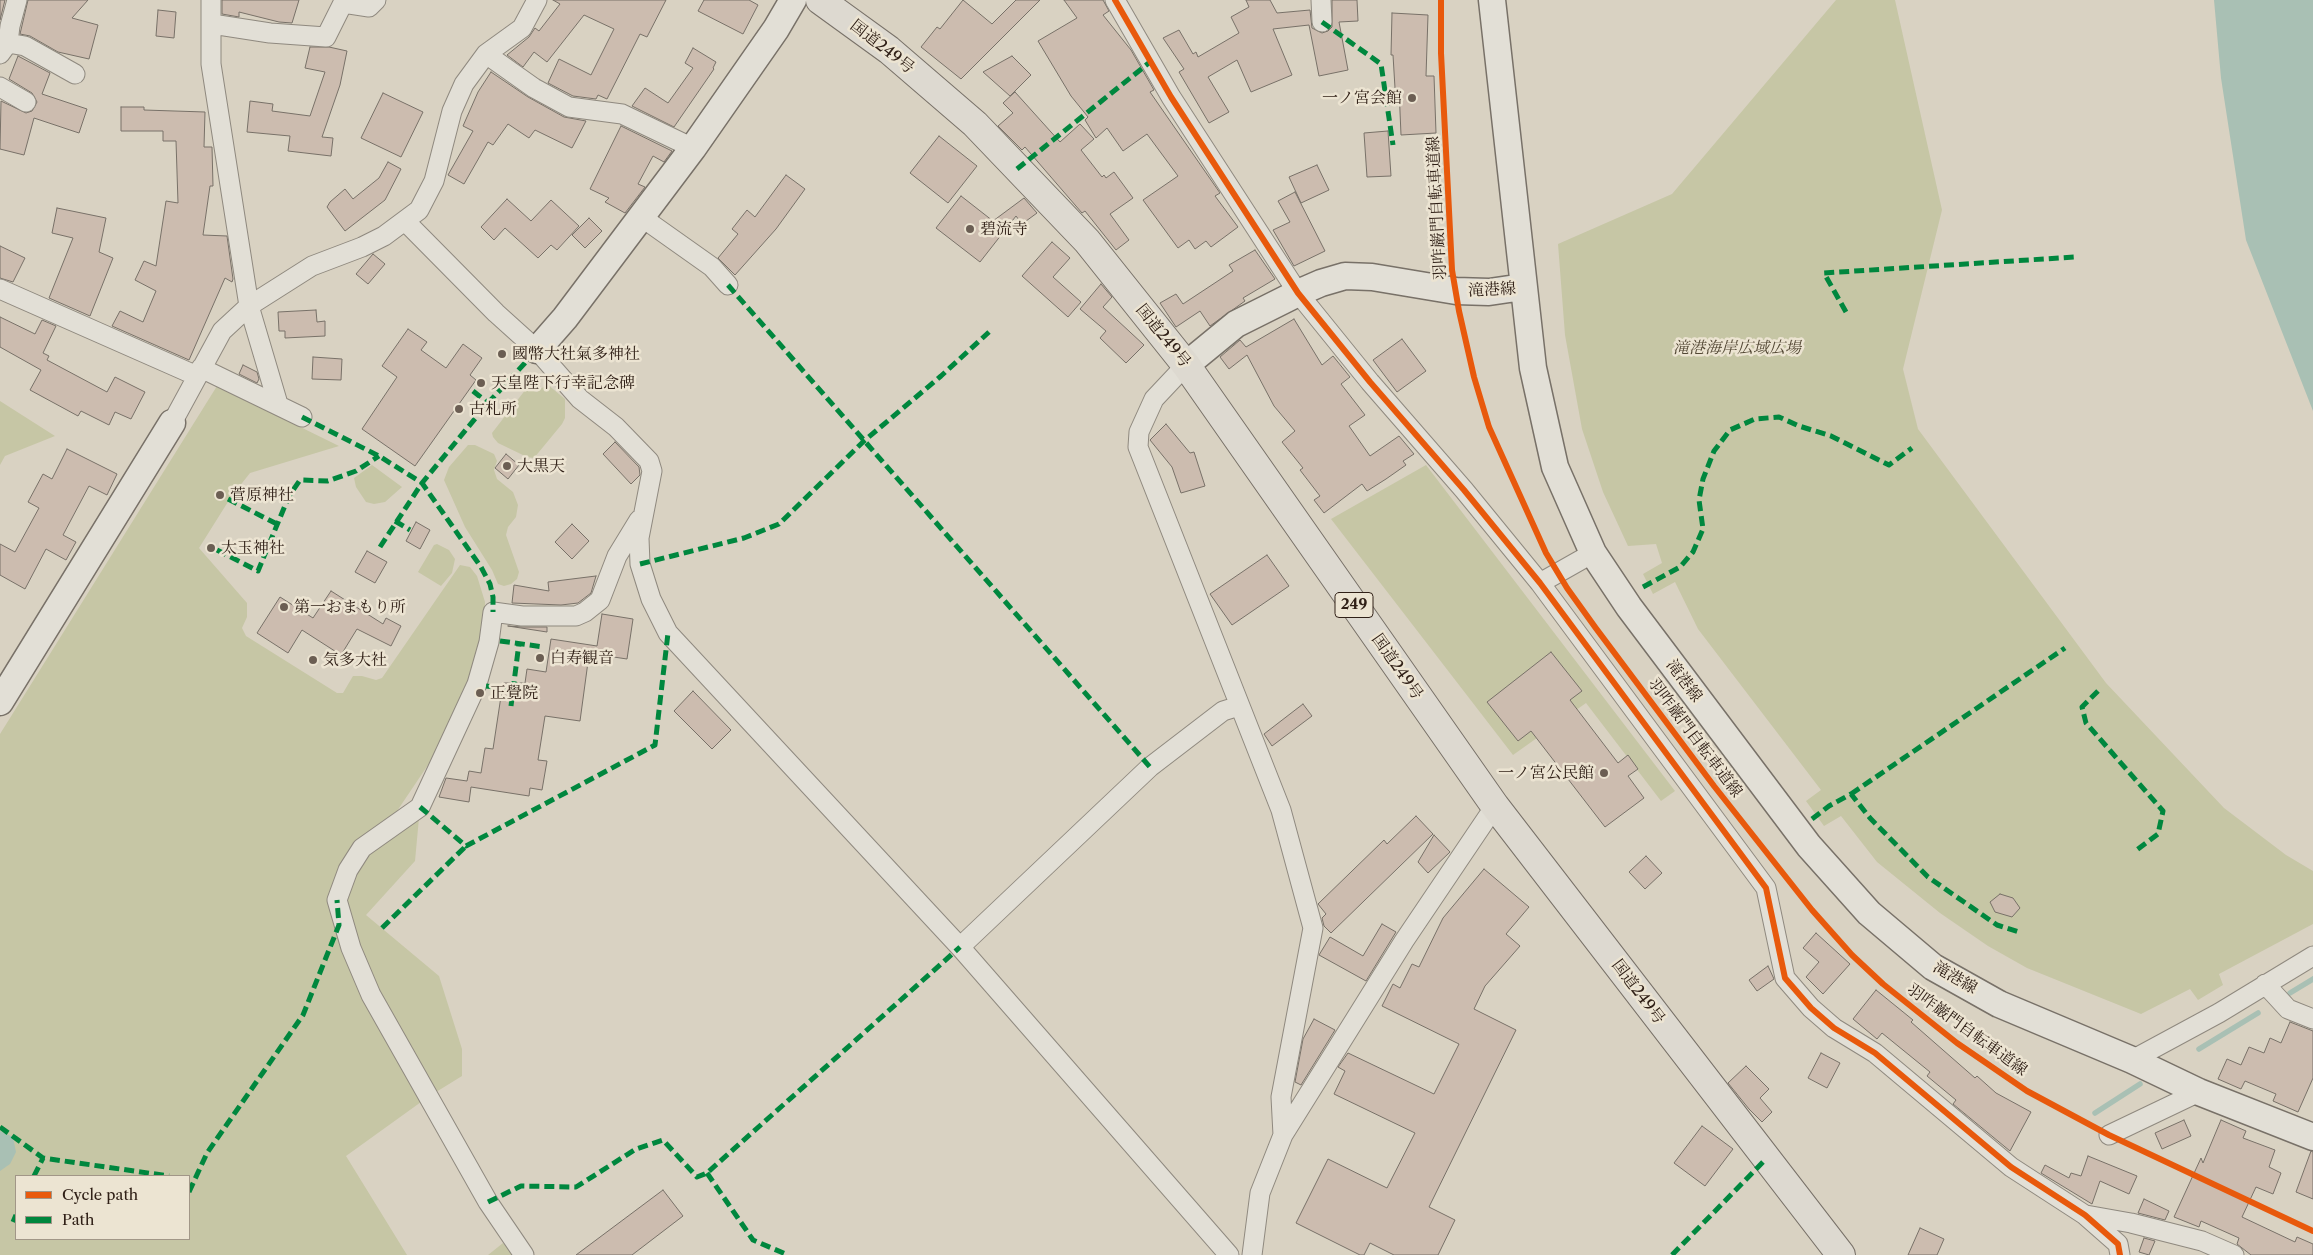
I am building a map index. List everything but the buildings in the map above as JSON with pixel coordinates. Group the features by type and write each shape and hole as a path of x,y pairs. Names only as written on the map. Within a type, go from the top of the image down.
{"highway":[{"name":"国道249号","path":"820,0 889,50 975,124 1086,241 1186,365 1495,806 1841,1255"}],"main road":[{"path":"536,350 565,318 693,148 776,29 793,0"},
{"path":"1492,0 1523,287"},
{"name":"滝港線","path":"1186,365 1236,324 1298,292 1320,283 1346,276 1372,277 1456,291 1489,292 1523,287 1533,368 1555,467 1593,554 1629,608 1809,846 1868,913 1933,966 1999,1004 2132,1060 2200,1092 2313,1137"},
{"path":"0,702 172,423"}],"street":[{"path":"17,0 4,35 74,74"},
{"path":"212,0 211,64 249,306 278,404"},
{"path":"212,24 270,33 326,37 344,3 369,7 376,0"},
{"path":"172,423 222,331 249,306 312,266 362,247 406,222 419,210 434,181 452,111 464,84 486,54 522,28 537,0"},
{"path":"1115,0 1170,98 1298,292 1370,382 1464,490 1540,583 1766,888 1785,978 1811,1008 1834,1028 1875,1053 2011,1167 2085,1215 2118,1244 2120,1255"},
{"path":"1322,0 1322,22"},
{"path":"486,54 534,88 569,107 622,114 693,148"},
{"path":"0,87 26,102"},
{"path":"640,216 712,267 728,285"},
{"path":"406,222 496,313 536,350 580,399 616,427 649,461 652,471 639,538 640,564 651,599 668,633 960,947 1230,1255"},
{"path":"0,288 278,404 302,417"},
{"path":"1186,365 1154,399 1139,432 1138,447 1281,810 1313,928 1281,1097 1283,1135"},
{"path":"524,1255 488,1202 371,994 351,948 337,900 348,870 362,848 420,807 476,684 489,642 493,612 522,616 576,616 585,612 600,600 617,556 643,512"},
{"path":"1540,583 1593,554"},
{"path":"960,947 1150,767 1224,711 1239,706"},
{"path":"1252,1255 1260,1193 1283,1135 1404,941 1495,806"},
{"path":"2132,1060 2219,1013 2313,956"},
{"path":"2266,984 2288,1009 2313,1019"},
{"path":"2109,1135 2200,1092"},
{"path":"2085,1215 2131,1223 2193,1239 2234,1255"}],"green space":[{"name":"滝港海岸広域広場","path":"1836,0 1895,0 1942,210 1903,369 1918,429 2106,683 2224,808 2286,855 2313,871 2313,924 2219,974 2223,985 2198,1000 2190,989 2141,1014 2027,968 1988,946 1940,913 1877,862 1841,816 1824,826 1806,801 1821,790 1698,629 1675,582 1653,594 1643,574 1662,563 1656,544 1628,546 1603,492 1582,429 1565,335 1558,244 1672,194"},
{"path":"547,384 565,399 565,418 534,458 527,457 498,443 492,433 526,389 537,392"},
{"path":"217,386 339,446 250,473 231,497 199,548 247,603 247,617 242,628 246,636 337,693 343,693 353,676 362,676 376,680 382,678 460,565 470,567 477,576 485,602 485,620 474,668 430,762 393,817 420,807 415,861 366,915 439,976 462,1049 462,1076 428,1097 346,1156 407,1255 0,1255 0,734"},
{"path":"0,401 55,436 5,456 0,465"},
{"path":"468,445 475,445 494,454 497,461 494,470 497,479 513,492 518,505 516,517 508,527 506,535 519,572 517,579 511,584 504,586 498,584 492,570 465,527 444,480 449,467"},
{"path":"372,465 402,487 385,502 374,504 366,502 356,487 354,478"},
{"path":"1426,465 1675,791 1661,801 1586,703 1513,755 1331,519"},
{"path":"437,544 449,550 455,559 452,573 441,586 418,572 434,545"},
{"path":"503,1243 515,1255 488,1255"}],"shaded area":[{"path":"2214,0 2313,0 2313,411 2246,240 2221,78"},
{"path":"0,1131 13,1137 16,1152 10,1164 0,1171"}],"waterway":[{"path":"2290,993 2313,979"},
{"path":"2199,1049 2258,1013"},
{"path":"2095,1113 2140,1084"}],"marked path":[{"path":"1322,22 1381,64 1393,145"},
{"path":"1017,169 1150,62"},
{"path":"1846,312 1824,273 2075,257"},
{"path":"728,285 1150,767"},
{"path":"640,564 744,538 779,524 864,441 941,376 989,332"},
{"path":"380,547 422,483 488,403 537,350"},
{"path":"473,391 488,403"},
{"path":"302,417 379,456 422,483 481,567 490,584 493,597 493,612"},
{"path":"1643,587 1680,567 1693,552 1703,529 1699,500 1703,479 1714,451 1730,430 1755,419 1779,417 1799,426 1831,436 1889,465 1912,448"},
{"path":"217,550 258,571 289,496 300,480 328,481 356,471 379,456"},
{"path":"228,499 277,524"},
{"path":"395,521 410,530"},
{"path":"420,807 466,846 655,745 668,633"},
{"path":"500,641 544,647"},
{"path":"511,706 519,643"},
{"path":"1851,794 2065,648"},
{"path":"486,686 518,690"},
{"path":"2098,691 2082,707 2086,723 2163,811 2158,834 2134,852"},
{"path":"1812,819 1829,806 1851,794 1870,818 1928,877 1997,925 2019,932"},
{"path":"382,928 466,846"},
{"path":"190,1190 207,1153 303,1015 339,925 337,900"},
{"path":"488,1202 521,1186 576,1187 636,1149 663,1140 697,1177 707,1173 960,947"},
{"path":"0,1127 43,1158 162,1175"},
{"path":"34,1175 43,1158"},
{"path":"1672,1255 1766,1159"},
{"path":"707,1173 753,1240 788,1255"},
{"path":"13,1222 15,1217"}],"cycle path":[{"path":"1115,0 1171,97 1298,293 1370,382 1464,490 1540,583 1766,888 1785,978 1811,1008 1834,1028 1875,1053 2011,1167 2085,1215 2118,1244 2120,1255"},
{"name":"羽咋巌門自転車道線","path":"1441,0 1441,53 1452,270 1459,311 1474,377 1489,427 1546,553 1567,588 1714,786 1812,910 1852,955 1883,984 1957,1043 2027,1091 2109,1135 2313,1231"}],"place":[{"name":"一ノ宮会館","path":"1412,98"},
{"name":"碧流寺","path":"970,229"},
{"name":"國幣大社氣多神社","path":"502,354"},
{"name":"天皇陛下行幸記念碑","path":"481,383"},
{"name":"古札所","path":"459,409"},
{"name":"大黒天","path":"507,466"},
{"name":"菅原神社","path":"220,495"},
{"name":"太玉神社","path":"211,548"},
{"name":"第一おまもり所","path":"284,607"},
{"name":"白寿観音","path":"540,658"},
{"name":"気多大社","path":"313,660"},
{"name":"正覺院","path":"480,693"},
{"name":"一ノ宮公民館","path":"1604,773"}]}
